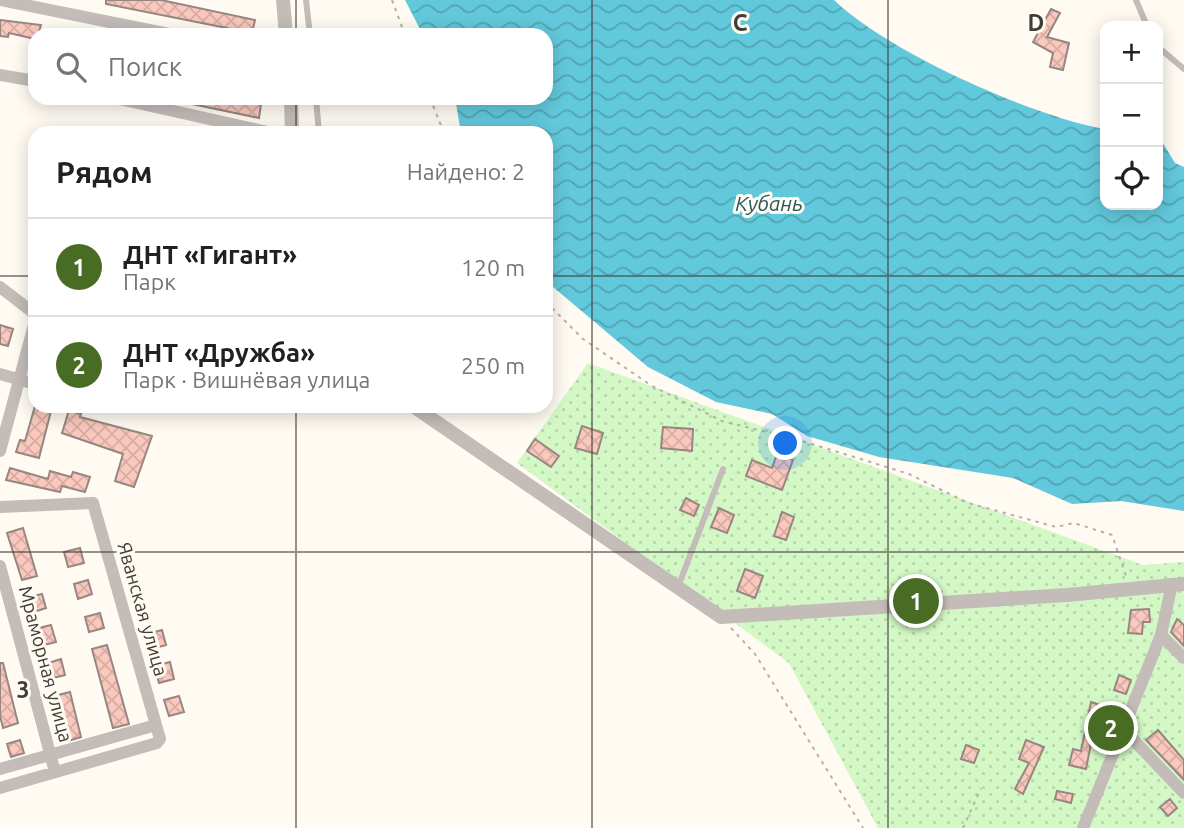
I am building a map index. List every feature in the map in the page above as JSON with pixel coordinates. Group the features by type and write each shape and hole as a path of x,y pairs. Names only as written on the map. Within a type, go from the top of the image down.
{"street":[{"path":"0,0 139,28"},
{"path":"284,0 286,28"},
{"path":"0,75 28,81"},
{"path":"147,105 241,126"},
{"path":"290,105 292,126"},
{"path":"0,287 28,309"},
{"path":"0,451 28,350"},
{"path":"0,374 28,382"},
{"path":"423,413 721,617 1067,595 1178,584 1161,635 1083,828"},
{"name":"Яванская улица","path":"0,507 93,503 156,725"},
{"name":"Мраморная улица","path":"0,566 55,772"},
{"path":"1161,635 1184,658"},
{"path":"0,769 156,725 160,739 157,743 0,788"},
{"path":"1124,730 1184,793"}],"lane":[{"path":"306,0 309,28"},
{"path":"1136,0 1145,21"},
{"path":"1163,51 1184,69"},
{"path":"317,105 318,126"},
{"path":"677,589 723,469"}],"path":[{"path":"392,0 402,28"},
{"path":"433,105 441,126"},
{"path":"553,309 594,347 652,386 722,421 799,440 909,474 968,503 1056,527 1074,523 1112,535 1130,587"},
{"path":"721,617 755,654 863,828"},
{"path":"963,828 981,788"}],"green space":[{"path":"588,363 1143,565 1184,562 1184,828 878,828 789,663 517,463"}],"water":[{"name":"Кубань","path":"405,0 834,0 889,40 962,79 1039,111 1100,128 1100,210 1163,210 1163,143 1175,163 1184,167 1184,511 1121,501 1072,504 1013,478 879,457 807,436 772,414 716,402 648,367 553,287 553,126 460,126 456,105 553,105 553,28 419,28"}],"building":[{"path":"106,0 161,0 255,20 253,28 227,28 106,4"},
{"path":"1051,9 1060,13 1047,37 1069,43 1063,70 1050,67 1053,53 1033,42"},
{"path":"0,20 41,25 40,28 28,28 28,37 9,33 8,37 0,36"},
{"path":"196,105 261,105 259,118"},
{"path":"0,325 13,329 8,346 0,344"},
{"path":"33,413 50,413 39,458 16,452 20,440 25,441"},
{"path":"68,413 78,413 81,414 80,417 152,436 134,487 115,481 123,454 62,433"},
{"path":"582,426 603,433 597,454 575,448"},
{"path":"663,427 693,429 692,451 661,448"},
{"path":"535,439 559,456 551,467 527,451"},
{"path":"777,454 793,460 782,490 746,476 752,460 772,468"},
{"path":"10,468 48,479 50,471 71,477 73,472 90,477 85,492 62,486 60,492 6,480"},
{"path":"686,498 699,505 694,516 680,510"},
{"path":"719,508 734,515 727,533 711,527"},
{"path":"782,512 794,517 786,540 774,536"},
{"path":"23,528 37,576 22,580 7,533"},
{"path":"80,548 84,563 68,567 64,552"},
{"path":"745,569 763,576 755,598 737,591"},
{"path":"88,580 92,594 78,599 74,584"},
{"path":"42,594 46,608 31,613 26,598"},
{"path":"1149,609 1150,622 1143,622 1142,634 1128,633 1131,610"},
{"path":"100,613 104,628 89,632 85,617"},
{"path":"1177,619 1184,625 1184,646 1171,632"},
{"path":"51,625 56,642 40,646 35,629"},
{"path":"162,630 166,645 151,649 147,634"},
{"path":"107,645 129,724 113,728 92,649"},
{"path":"61,659 65,675 49,679 45,664"},
{"path":"170,662 174,679 159,683 154,666"},
{"path":"0,663 3,663 18,723 3,728 0,716"},
{"path":"1119,675 1131,680 1126,694 1114,690"},
{"path":"70,692 81,737 65,742 54,696"},
{"path":"179,696 184,712 169,716 164,700"},
{"path":"1091,702 1111,709 1100,746 1091,744 1086,769 1069,765 1073,749 1081,751"},
{"path":"1158,730 1184,760 1184,780 1146,740"},
{"path":"20,740 24,753 11,757 7,744"},
{"path":"1026,740 1044,747 1023,794 1015,789 1029,763 1019,759"},
{"path":"966,745 979,750 974,763 961,759"},
{"path":"1057,791 1073,794 1071,803 1055,799"},
{"path":"1170,799 1177,808 1168,816 1160,807"}],"place":[{"name":"ДНТ «Гигант»","path":"916,601"},
{"name":"ДНТ «Дружба»","path":"1111,728"}]}
